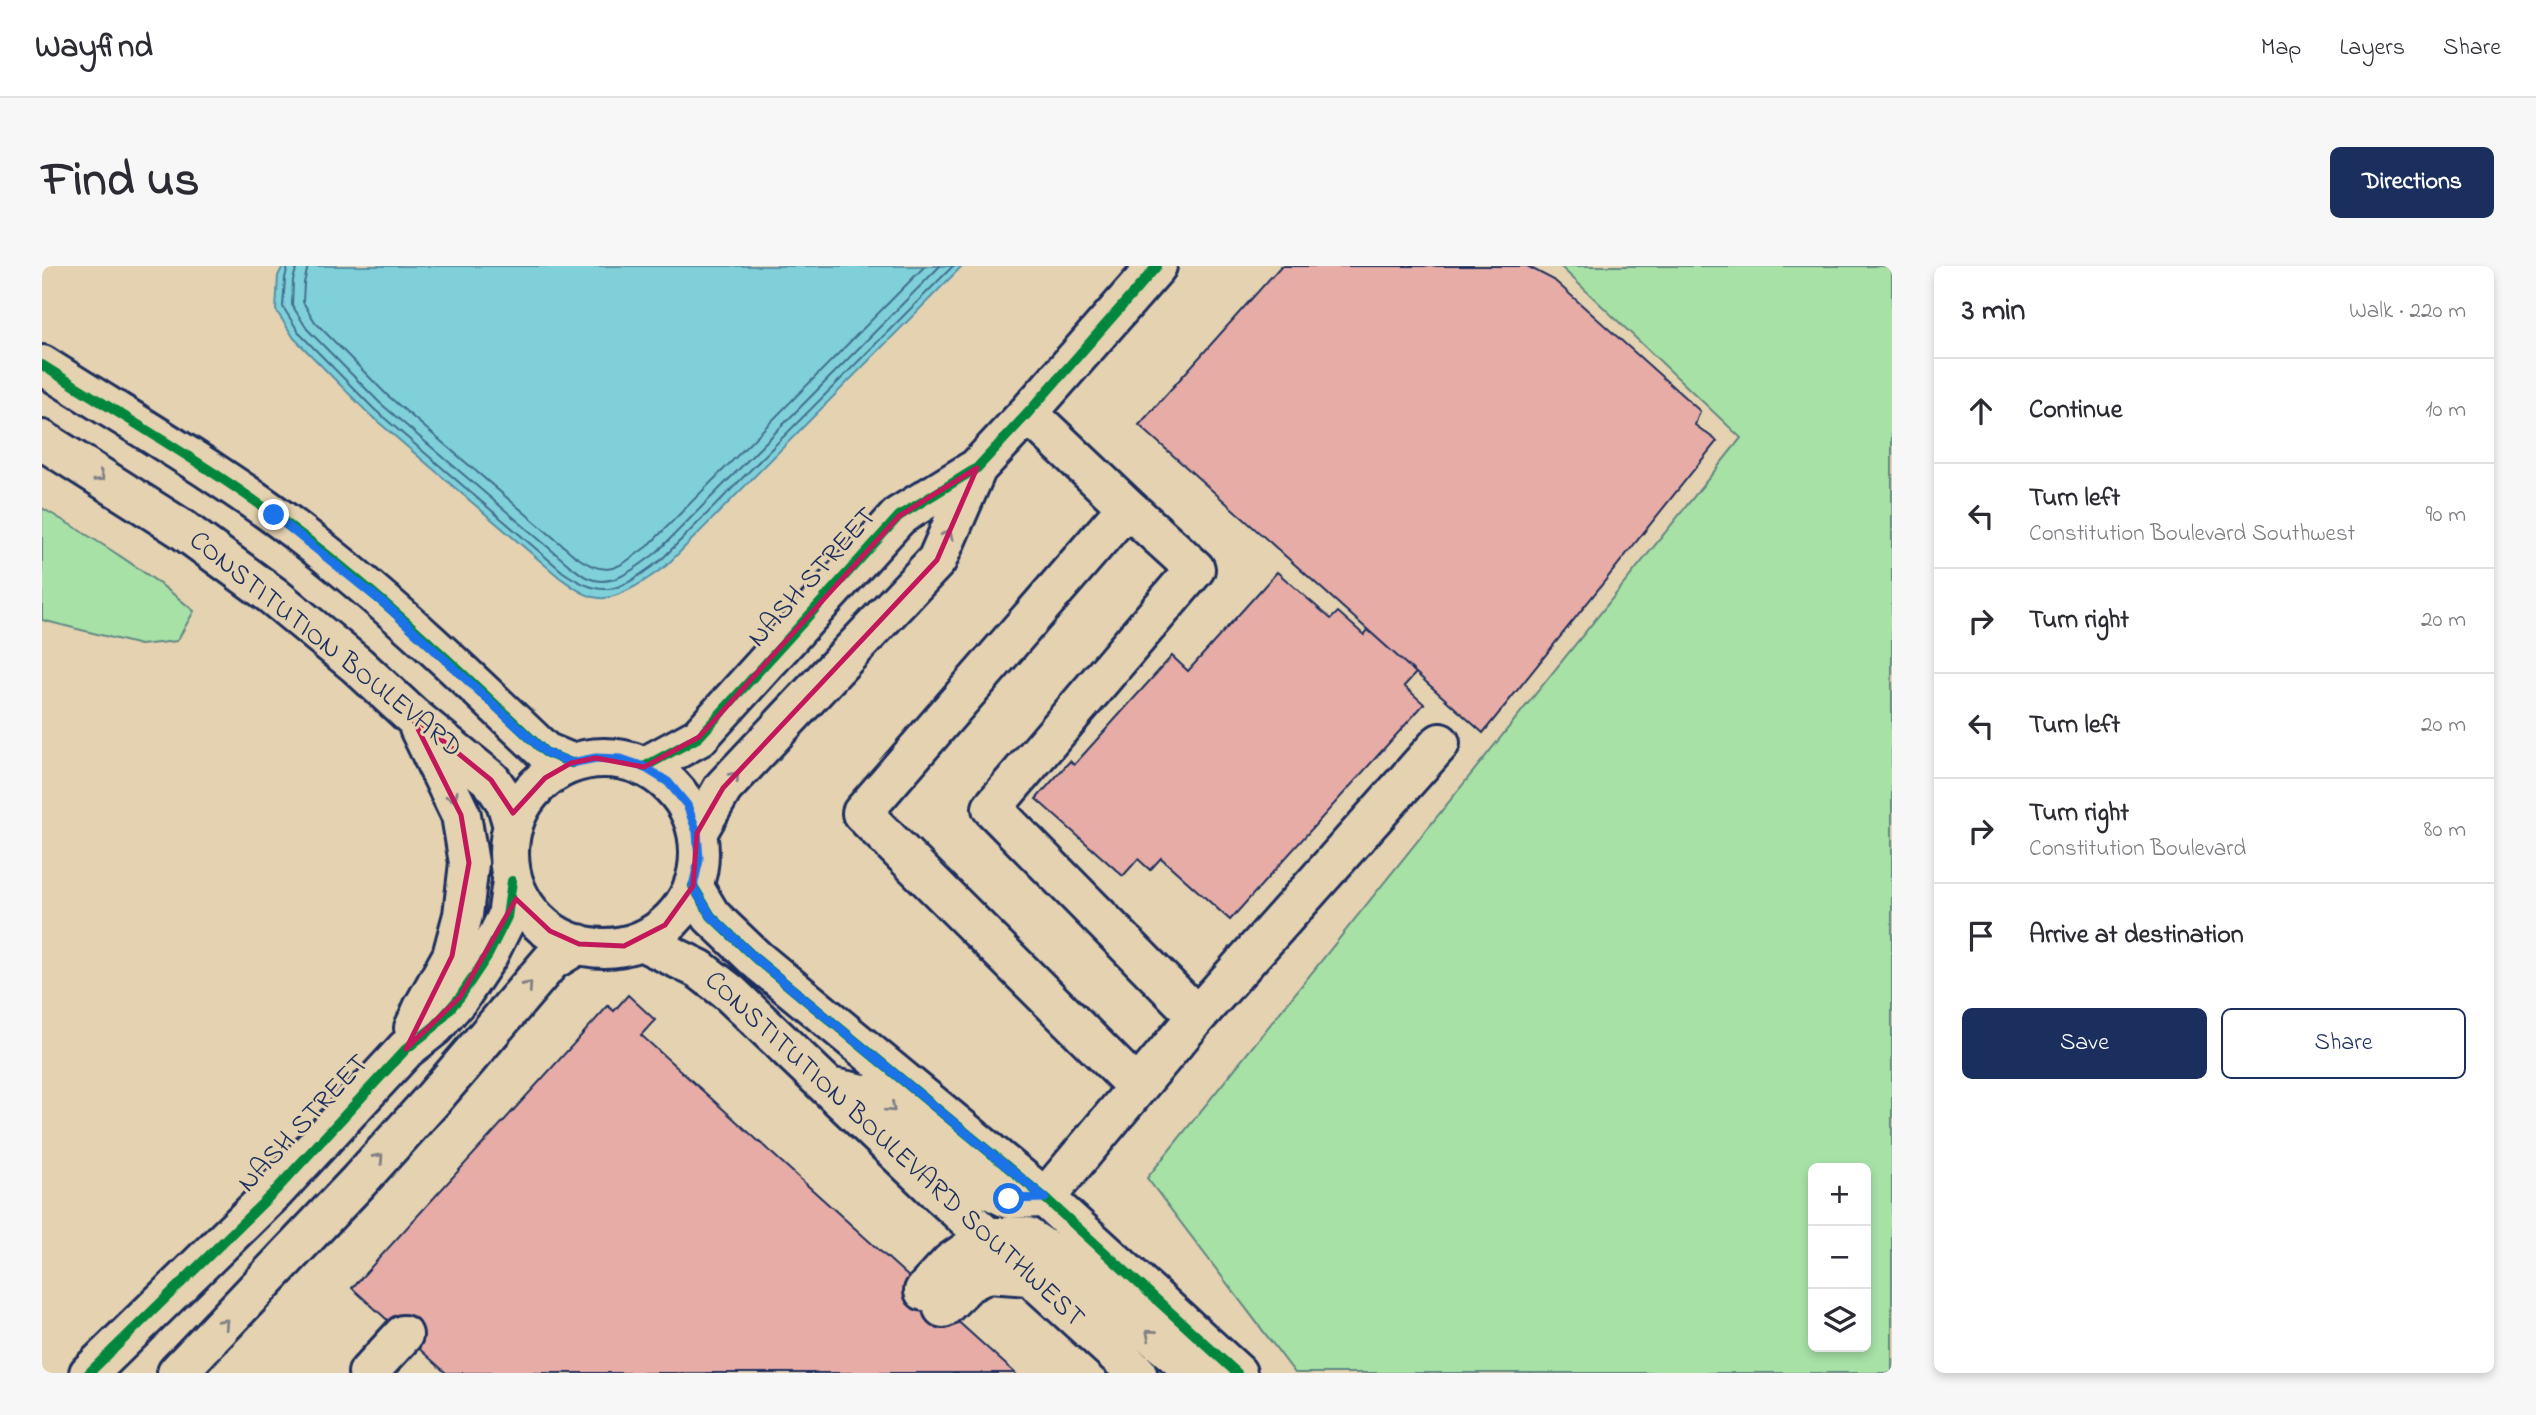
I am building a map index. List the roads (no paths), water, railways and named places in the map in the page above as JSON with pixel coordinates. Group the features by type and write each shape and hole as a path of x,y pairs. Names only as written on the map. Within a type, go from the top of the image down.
{"street":[{"name":"NASH STREET","path":"644,767 699,737 899,516 977,468 1157,266"},
{"path":"42,365 233,487 313,544 387,606 545,752 571,763"},
{"path":"1028,413 1195,569 992,808 1197,1016"},
{"name":"CONSTITUTION BOULEVARD","path":"42,440 182,528 272,595 358,665 411,715 491,780 506,802 513,826"},
{"name":"NASH STREET","path":"697,832 723,788 937,560 977,468"},
{"path":"1127,507 863,813 1137,1087"},
{"path":"406,1049 423,1008 453,956 463,915 469,863 461,815 440,767 411,715"},
{"path":"828,1087 878,1097 974,1182 1009,1199 1045,1198 1197,1016 1440,743"},
{"path":"596,758 621,759 644,767 668,782 687,805 697,832 699,860 693,886 681,907 665,925 641,941 624,946 579,944 550,931 527,909 512,881 508,853 513,826 525,800 545,778 571,763 596,758"},
{"name":"NASH STREET","path":"89,1373 274,1192 406,1049 435,1026 460,998 488,955 507,917 512,881"},
{"name":"CONSTITUTION BOULEVARD SOUTHWEST","path":"693,886 711,916 756,959 1045,1198 1237,1373"},
{"name":"CONSTITUTION BOULEVARD SOUTHWEST","path":"641,941 702,971 730,993 941,1195 1137,1373"},
{"path":"177,1373 367,1171 551,961 579,944"},
{"path":"993,1155 1075,1164"},
{"path":"1075,1164 1083,1205 1101,1248"},
{"path":"941,1195 961,1230 951,1262 934,1299 988,1273 1029,1276"},
{"path":"951,1262 987,1237 1027,1237 1071,1266 1192,1369 1205,1373"},
{"path":"369,1373 403,1335"}],"water":[{"path":"283,266 962,266 666,566 629,590 613,597 599,598 580,592 559,577 369,414 294,338 276,310 278,276"}]}
